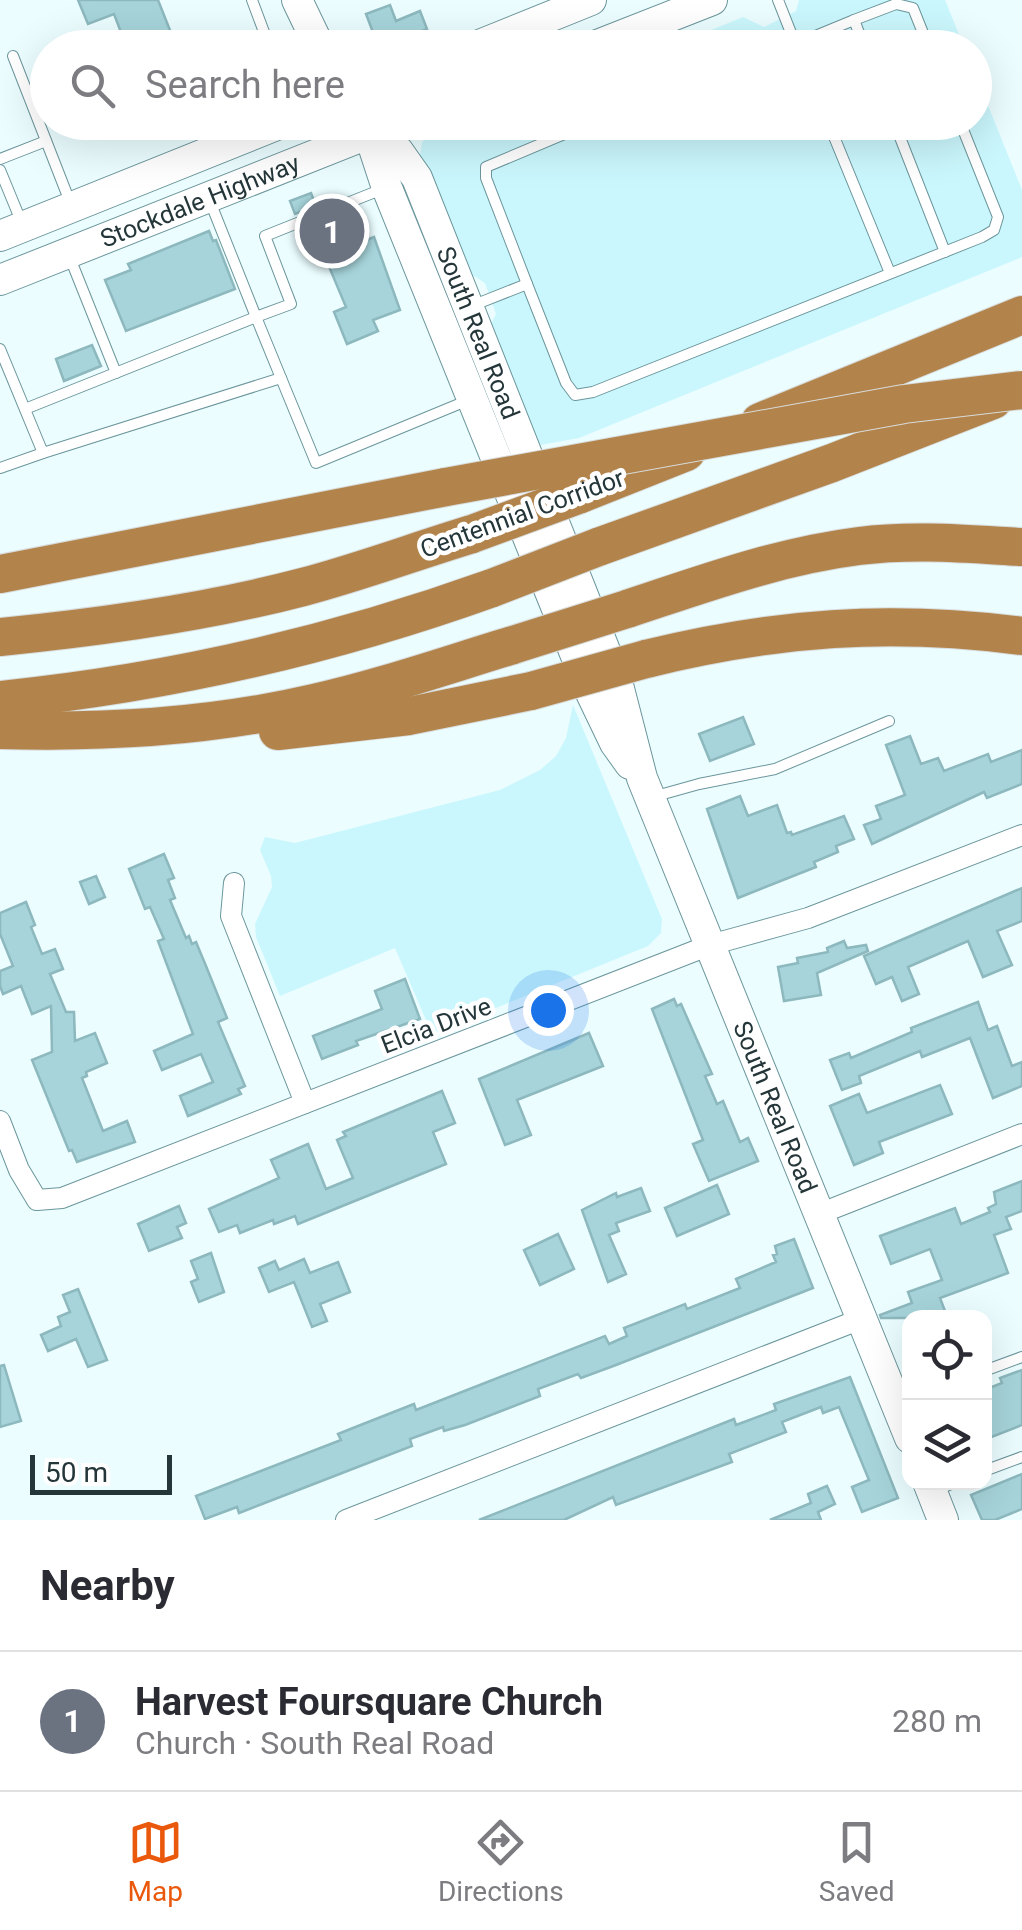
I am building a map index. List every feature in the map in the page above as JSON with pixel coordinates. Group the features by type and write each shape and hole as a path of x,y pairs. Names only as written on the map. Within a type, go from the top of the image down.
{"highway":[{"name":"Centennial Corridor","path":"0,637 126,623 307,586 578,496 1022,316"},
{"path":"0,574 446,487 904,404 1022,389"},
{"path":"0,700 130,683 260,658 382,625 832,463 1022,389"},
{"path":"96,730 216,721 315,703 753,568 826,551 904,542 1022,546"},
{"path":"0,730 201,734 306,729 409,716 531,691 732,639 834,627 930,627 1022,636"}],"street":[{"path":"297,0 304,30"},
{"path":"636,30 712,0"},
{"path":"513,30 578,2"},
{"name":"Stockdale Highway","path":"12,232 239,140"},
{"name":"Stockdale Highway","path":"0,280 345,140"},
{"name":"South Real Road","path":"380,140 387,188 600,713 646,788"},
{"name":"South Real Road","path":"389,140 417,178 616,681 646,788 862,1318 903,1400"},
{"path":"0,259 80,225 162,171"},
{"name":"Elcia Drive","path":"0,1121 19,1170 37,1200 62,1198 710,944 789,925 1022,834"},
{"path":"234,883 231,916 304,1103"},
{"path":"819,1214 1022,1134"},
{"path":"346,1520 862,1318"}],"lane":[{"path":"252,0 263,30"},
{"path":"778,0 788,30"},
{"path":"831,30 896,4 913,8 922,30"},
{"path":"854,20 858,30"},
{"path":"12,56 30,101"},
{"path":"548,140 497,160 486,167 486,178 566,383 575,395 592,392 994,230 998,217 967,140"},
{"path":"835,140 890,273"},
{"path":"901,140 945,252"},
{"path":"0,159 46,141 72,208"},
{"path":"0,170 12,232"},
{"path":"25,409 291,304 265,236 387,188"},
{"path":"209,198 316,463 472,399"},
{"path":"68,254 116,372"},
{"path":"468,308 528,284"},
{"path":"0,349 43,453"},
{"path":"0,468 280,378"},
{"path":"646,788 699,784 775,769 889,721"},
{"path":"992,1368 1022,1357"},
{"path":"992,1468 1022,1456"}],"shaded area":[{"path":"799,0 945,0 957,30 712,30 743,17 764,27 796,11"},
{"path":"992,115 1022,190 1022,257 579,438 535,446 490,326 496,314 485,283 471,274 420,155 422,142 992,140"},
{"path":"573,705 662,919 661,933 648,946 432,1034 395,948 280,996 256,937 255,924 272,887 260,850 265,837 295,843 500,790 540,770 556,756 566,738"}],"building":[{"path":"78,0 158,0 170,30 120,30 114,14 88,24"},
{"path":"390,5 396,21 420,11 427,29 372,30 366,14"},
{"path":"311,193 316,206 295,214 290,201"},
{"path":"209,231 235,289 126,331 105,280 131,270 128,264"},
{"path":"374,237 400,310 373,320 378,331 347,344 334,312 346,307 325,257"},
{"path":"92,345 101,366 64,381 56,359"},
{"path":"743,717 754,744 710,761 699,734"},
{"path":"910,736 921,764 938,758 944,771 988,754 991,762 1022,750 1022,784 987,798 984,792 872,844 864,825 881,819 876,806 905,795 886,745"},
{"path":"740,796 748,816 777,805 787,833 792,835 844,816 854,839 836,846 838,852 814,862 816,867 738,898 707,809"},
{"path":"164,854 174,878 168,880 175,898 170,900 186,938 189,936 192,944 196,942 227,1018 218,1022 245,1086 238,1089 241,1094 188,1116 180,1096 213,1082 201,1054 162,1070 154,1051 193,1034 158,941 164,939 150,907 145,909 129,869"},
{"path":"96,876 105,897 89,904 80,882"},
{"path":"1022,888 1022,921 997,931 1012,965 983,977 968,941 908,967 919,994 902,1001 892,977 876,984 864,956"},
{"path":"26,902 42,954 55,949 63,969 50,974 66,1012 74,1012 75,1041 95,1033 107,1063 86,1072 87,1076 82,1078 103,1131 127,1121 135,1142 77,1162 32,1060 52,1052 51,1006 32,1014 21,986 3,994 0,986 0,971 13,966 0,934 0,913"},
{"path":"844,941 847,948 866,945 868,951 817,973 821,995 784,1001 778,967 798,963 797,958 828,952 827,948"},
{"path":"405,979 420,1019 356,1041 358,1045 322,1059 313,1036 382,1009 375,991"},
{"path":"674,999 677,1006 681,1004 712,1074 705,1076 717,1104 723,1101 740,1142 748,1138 758,1161 709,1181 693,1144 703,1140 652,1009"},
{"path":"978,1002 988,1030 997,1026 1012,1066 1022,1062 1022,1086 993,1098 970,1038 922,1057 920,1051 859,1076 861,1083 842,1090 830,1060 849,1053 851,1058 912,1032 911,1028"},
{"path":"589,1033 603,1066 517,1100 531,1135 505,1145 479,1079"},
{"path":"940,1085 952,1114 879,1142 883,1153 854,1165 830,1106 859,1094 867,1113"},
{"path":"442,1091 455,1123 433,1132 446,1164 298,1224 295,1216 240,1233 237,1225 219,1232 209,1209 279,1178 271,1160 308,1144 326,1189 353,1178 337,1140 346,1136 343,1132"},
{"path":"1022,1181 1022,1211 1006,1217 1011,1229 994,1235 1008,1273 940,1298 945,1310 902,1310 902,1318 881,1318 880,1315 912,1303 908,1292 942,1280 930,1249 891,1264 880,1236 955,1208 961,1224 990,1212 988,1208 996,1204 994,1192"},
{"path":"717,1185 729,1214 677,1236 665,1208"},
{"path":"641,1188 650,1211 616,1223 619,1231 609,1235 626,1274 608,1282 582,1210 616,1193 617,1197"},
{"path":"179,1206 186,1223 177,1227 182,1238 149,1251 138,1224"},
{"path":"558,1234 574,1269 540,1285 524,1250"},
{"path":"794,1239 813,1288 581,1378 578,1374 538,1389 540,1396 465,1425 444,1431 443,1427 410,1439 412,1446 239,1513 237,1507 205,1519 196,1496 341,1440 338,1434 414,1404 416,1410 605,1336 609,1344 627,1336 624,1328 740,1288 736,1279 776,1262 775,1246"},
{"path":"211,1253 224,1292 199,1302 191,1282 198,1279 191,1261"},
{"path":"304,1259 310,1273 338,1262 350,1292 320,1304 327,1321 312,1327 294,1282 269,1292 259,1268 275,1261 279,1270"},
{"path":"78,1289 107,1360 88,1367 76,1339 48,1351 41,1335 61,1326 58,1317 70,1312 63,1295"},
{"path":"4,1365 21,1421 0,1427 0,1366"},
{"path":"1022,1370 1022,1425 992,1437 992,1387 1002,1383 1000,1378"},
{"path":"850,1377 898,1498 862,1512 852,1487 869,1480 839,1407 823,1413 821,1407 782,1422 786,1432 729,1454 732,1462 616,1505 613,1497 564,1520 479,1520 734,1419 736,1425 776,1410 774,1404"},
{"path":"1022,1474 1022,1509 995,1520 982,1520 971,1495 992,1490 992,1486"},
{"path":"827,1486 835,1504 818,1512 821,1520 770,1520 811,1503 808,1494"}],"place":[{"name":"Harvest Foursquare Church","path":"332,231"}]}
